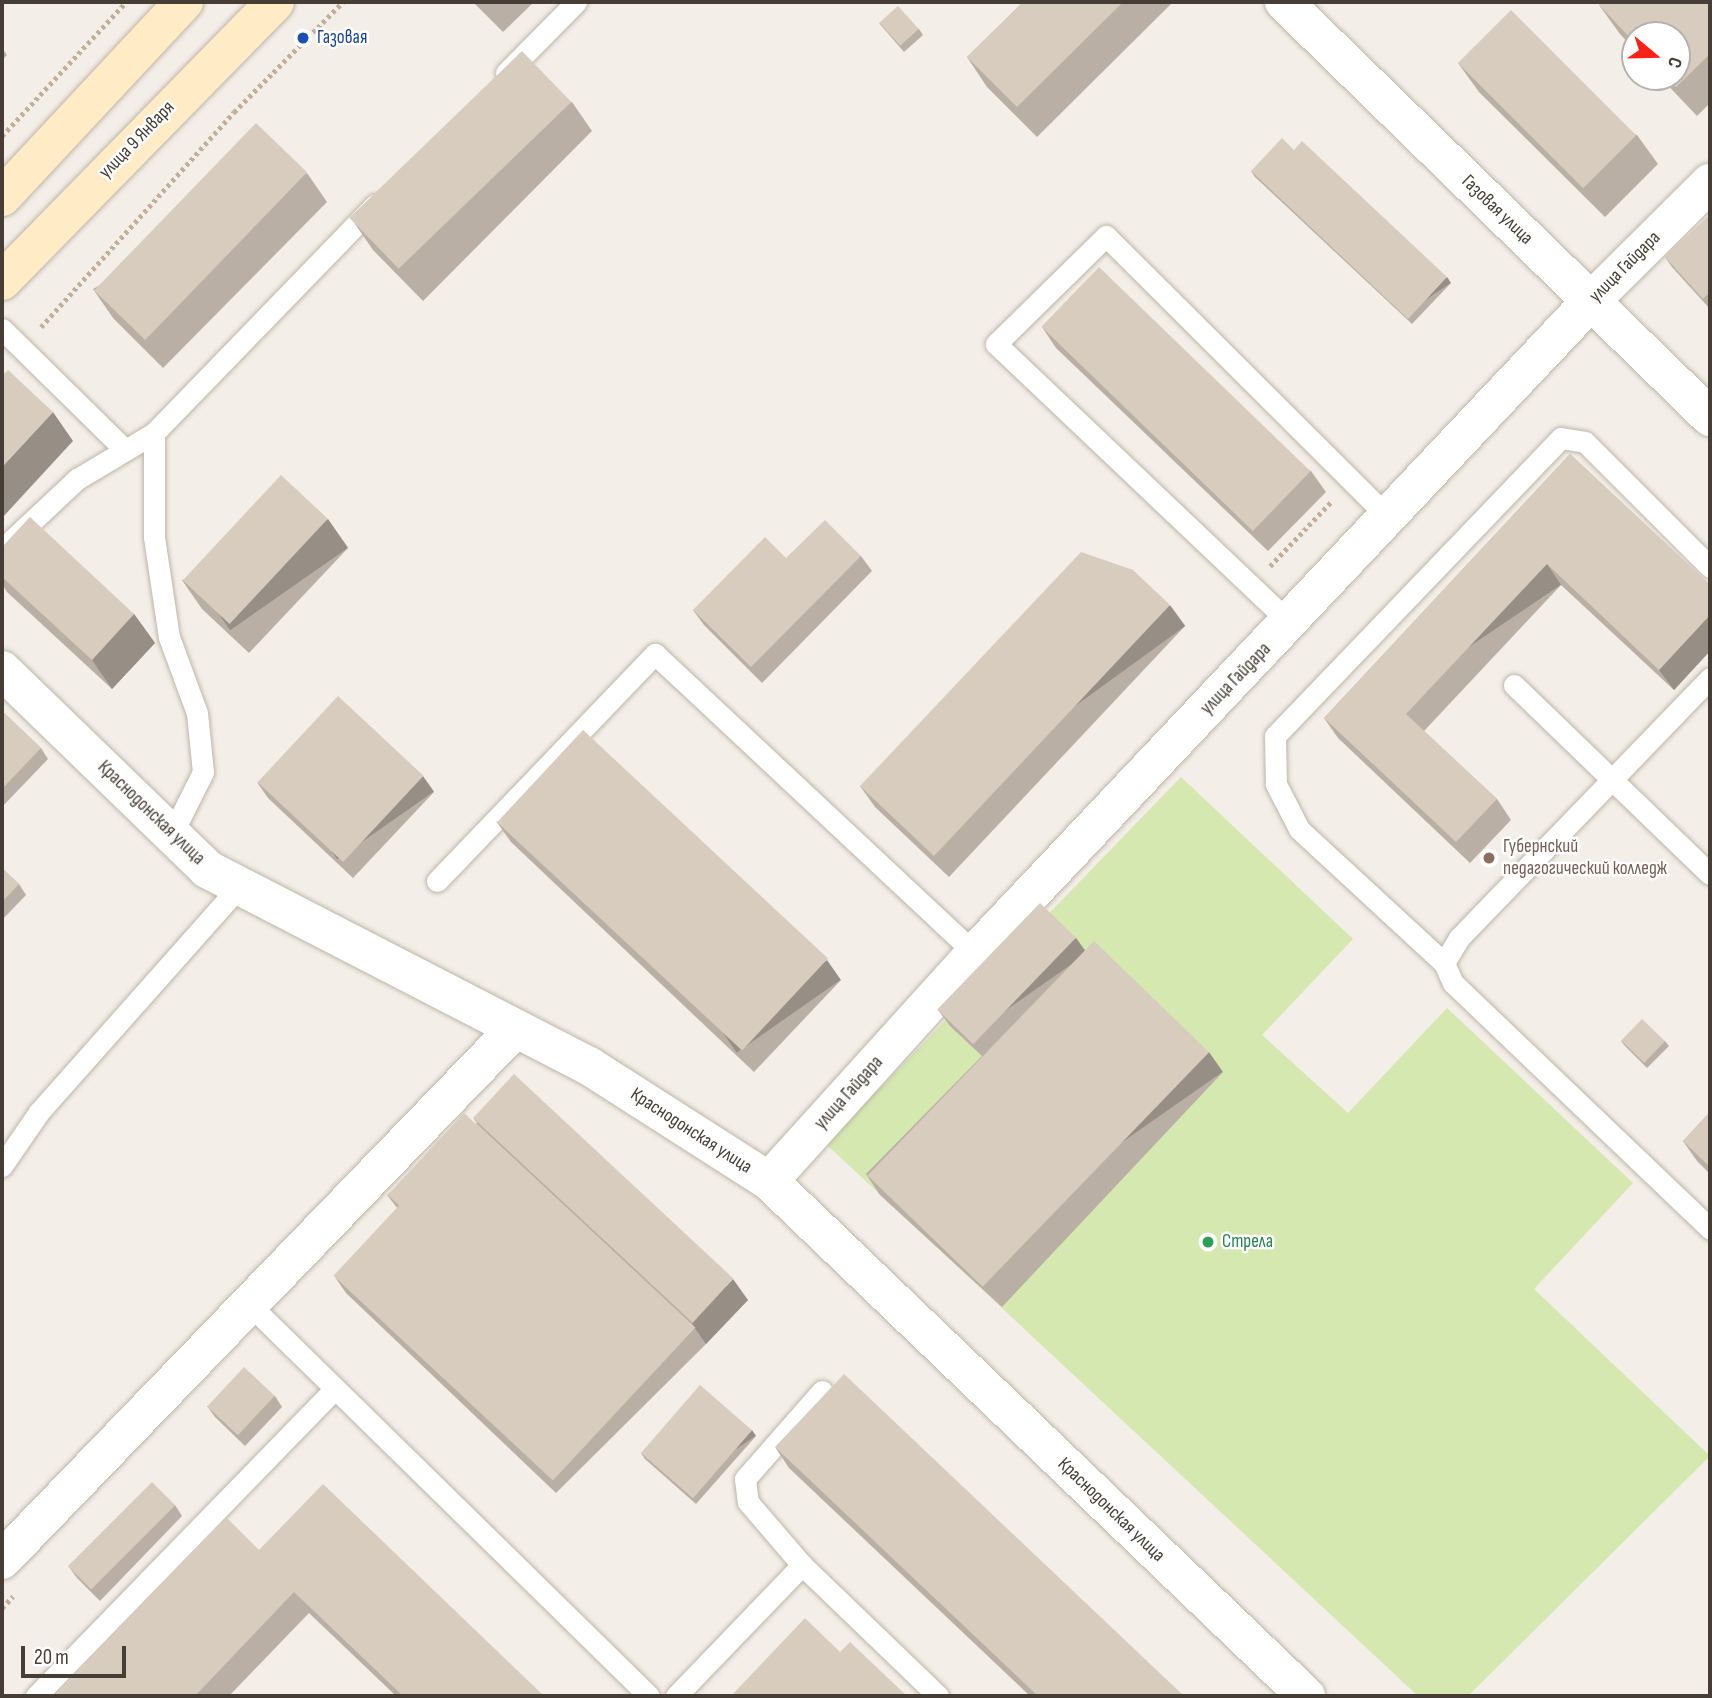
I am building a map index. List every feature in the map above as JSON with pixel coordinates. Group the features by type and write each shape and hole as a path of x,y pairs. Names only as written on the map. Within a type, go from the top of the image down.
{"main road":[{"path":"2,197 184,2"},
{"name":"улица 9 Января","path":"2,281 275,2"}],"street":[{"name":"Газовая улица","path":"1290,4 1710,417"},
{"name":"улица Гайдара","path":"769,1181 975,953 1290,623 1591,301 1710,183"},
{"name":"Краснодонская улица","path":"2,670 172,834 239,887 589,1066 769,1181 1306,1696"},
{"path":"2,1560 515,1029"}],"lane":[{"path":"488,91 576,2"},
{"path":"7,545 77,480 154,433 390,191"},
{"path":"1290,623 996,344 1106,236 1389,518"},
{"path":"2,329 125,450"},
{"path":"154,433 154,537 169,637 197,713 203,772 172,834"},
{"path":"1710,567 1585,442 1560,439 1275,736 1276,784 1299,829 1444,963 1453,984 1710,1229"},
{"path":"437,881 654,654 975,953"},
{"path":"1444,963 1459,938 1710,678"},
{"path":"1514,685 1710,874"},
{"path":"2,1166 39,1112 239,887"},
{"path":"248,1303 649,1696"},
{"path":"36,1696 335,1388"},
{"path":"822,1391 745,1479 748,1502 802,1565 938,1696"},
{"path":"676,1696 802,1565"}],"path":[{"path":"2,136 126,2"},
{"path":"21,349 234,112 343,2"},
{"path":"1252,585 1352,481"}],"green space":[{"name":"Стрела","path":"1181,777 1353,939 1262,1035 1348,1113 1447,1008 1633,1183 1534,1289 1710,1456 1468,1696 1418,1696 826,1144"}],"building":[{"path":"1023,2 1123,2 1017,107 967,57"},
{"path":"1602,2 1710,2 1710,54 1691,72 1691,21 1621,21 1621,28 1599,5"},
{"path":"898,6 919,29 900,46 879,23"},
{"path":"1511,10 1636,135 1583,188 1458,63"},
{"path":"522,51 571,102 399,269 349,218"},
{"path":"256,123 307,172 145,340 94,291"},
{"path":"1282,138 1294,150 1302,141 1447,277 1408,319 1251,171"},
{"path":"1710,215 1710,292 1703,299 1665,257"},
{"path":"1099,267 1310,471 1253,531 1041,327"},
{"path":"8,370 53,412 2,467 2,376"},
{"path":"1570,454 1710,585 1710,615 1659,670 1547,564 1406,714 1497,799 1456,842 1324,718"},
{"path":"281,475 328,519 230,624 183,580"},
{"path":"30,517 134,614 92,660 2,577 2,547"},
{"path":"825,520 861,556 751,667 693,610 765,537 786,558"},
{"path":"1081,552 1133,570 1170,605 934,856 860,786"},
{"path":"338,696 424,776 343,862 258,782"},
{"path":"2,711 41,748 2,789"},
{"path":"583,730 828,958 742,1051 497,822"},
{"path":"2,868 19,884 2,902"},
{"path":"1040,903 1076,938 973,1044 937,1009"},
{"path":"1094,941 1209,1052 983,1287 868,1176"},
{"path":"1642,1019 1665,1041 1644,1063 1621,1041"},
{"path":"514,1074 733,1279 692,1322 473,1118"},
{"path":"1710,1112 1710,1167 1683,1141"},
{"path":"464,1113 476,1124 399,1206 388,1195"},
{"path":"476,1123 695,1328 553,1480 333,1276"},
{"path":"244,1367 275,1396 238,1435 207,1406"},
{"path":"844,1374 1184,1696 1038,1696 775,1447"},
{"path":"700,1385 752,1430 693,1498 641,1453"},
{"path":"152,1482 175,1505 91,1589 68,1566"},
{"path":"323,1484 544,1696 403,1696 294,1592 195,1696 54,1696 226,1517 259,1550"},
{"path":"805,1618 840,1652 850,1642 907,1696 731,1696"}],"place":[{"name":"Газовая","path":"303,38"},
{"name":"Губернский педагогический колледж","path":"1489,858"},
{"name":"Стрела","path":"1208,1242"}]}
